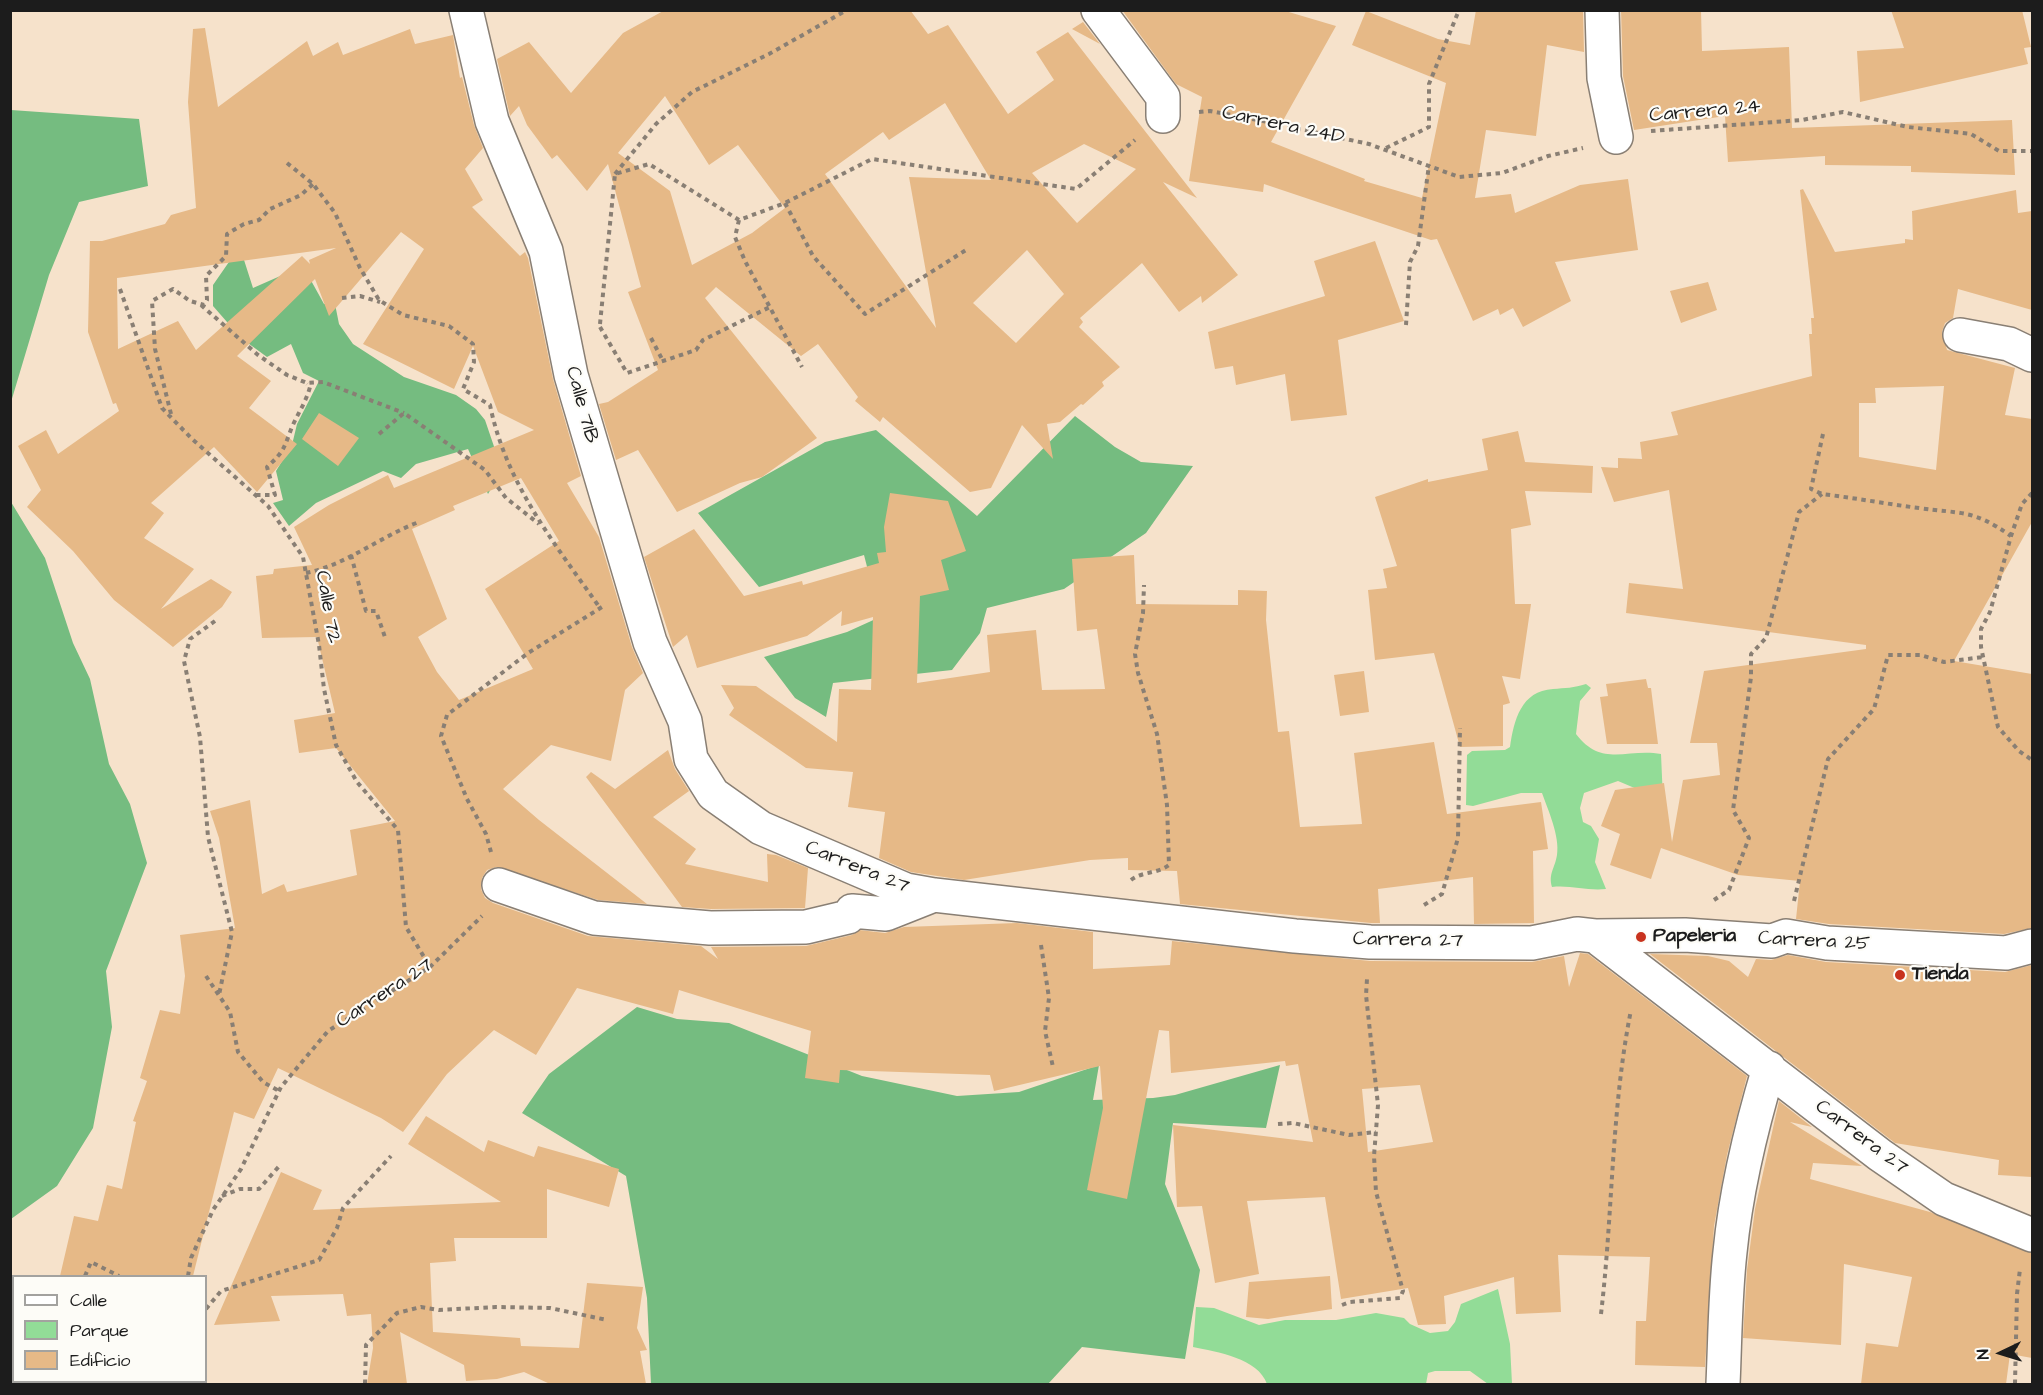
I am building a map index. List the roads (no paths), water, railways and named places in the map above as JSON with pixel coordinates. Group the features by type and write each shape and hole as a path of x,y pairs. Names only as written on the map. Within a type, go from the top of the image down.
{"street":[{"name":"Calle 71B","path":"466,10 492,121 546,251 571,375 650,642 685,721 691,759 713,794"},
{"path":"1098,10 1163,97 1163,116"},
{"path":"1602,10 1604,78 1616,137"},
{"path":"1960,334 2009,344 2032,355"},
{"name":"Carrera 27","path":"713,794 761,828 906,890 934,895 1110,916 1370,942 1532,943 1576,934 1595,936 1880,1155 1944,1199 2029,1234"},
{"path":"500,885 594,918 710,928 806,927 848,917 852,911 886,914 934,895"},
{"name":"Carrera 25","path":"1595,936 1686,934 2006,952 2032,946"},
{"path":"1723,1384 1730,1253 1736,1205 1753,1125 1769,1068"}],"place":[{"name":"Papeleria","path":"1641,937"},
{"name":"Tienda","path":"1900,975"}]}
